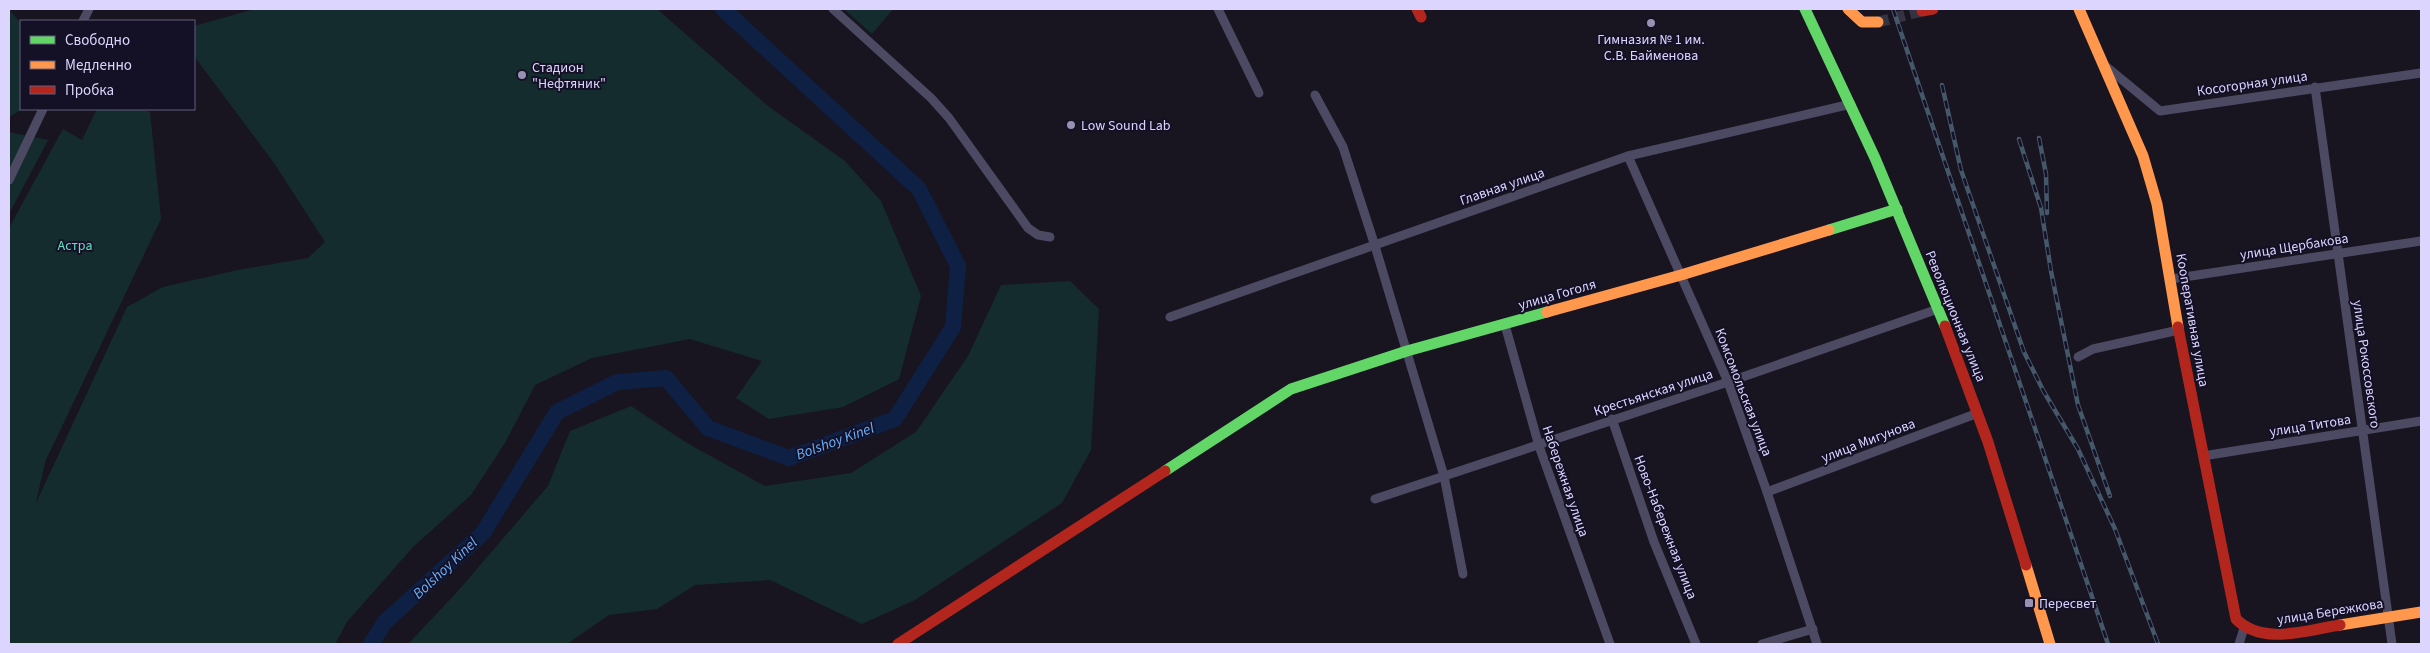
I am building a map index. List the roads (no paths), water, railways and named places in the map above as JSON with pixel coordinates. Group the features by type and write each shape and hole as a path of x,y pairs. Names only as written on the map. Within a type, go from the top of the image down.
{"street":[{"path":"833,9 931,98 949,118 1028,228 1038,236 1050,237"},
{"path":"1218,9 1259,93"},
{"name":"Революционная улица","path":"1805,9 1851,104 1938,309 1978,413 2050,644"},
{"path":"1848,9 1862,22 1878,22"},
{"name":"Кооперативная улица","path":"2080,9 2143,156 2157,204 2179,330 2232,605 2236,619 2244,628"},
{"name":"Косогорная улица","path":"2103,64 2160,110 2421,73"},
{"name":"улица Рокоссовского","path":"2315,87 2392,644"},
{"path":"1315,95 1342,147 1375,246 1444,476 1463,574"},
{"name":"Главная улица","path":"1170,317 1628,156 1851,104"},
{"path":"9,180 43,110"},
{"name":"Комсомольская улица","path":"1628,156 1728,382 1767,492 1817,644"},
{"name":"улица Гоголя","path":"898,644 1291,389 1407,351 1681,275 1896,209"},
{"name":"улица Щербакова","path":"2171,279 2421,240"},
{"name":"Крестьянская улица","path":"1375,499 1539,446 1938,309"},
{"name":"Набережная улица","path":"1505,325 1539,446 1610,644"},
{"path":"2078,357 2093,349 2179,330"},
{"name":"улица Мигунова","path":"1767,492 1978,413"},
{"name":"Ново-Набережная улица","path":"1612,420 1654,542 1696,644"},
{"name":"улица Титова","path":"2203,456 2421,421"},
{"name":"улица Бережкова","path":"2244,628 2257,633 2274,635 2421,612"},
{"path":"2239,644 2244,628"},
{"path":"1762,644 1813,629"}],"waterway":[{"name":"Bolshoy Kinel","path":"371,644 385,622 483,533 557,412 617,382 666,378 708,428 789,458 895,419 953,327 958,266 919,189 723,9"}],"tunnel":[{"path":"1878,22 1922,11"}],"railway":[{"path":"1893,9 2108,644"},
{"path":"1942,85 1961,170 2024,352 2044,392 2078,449 2115,529 2158,644"},
{"path":"2039,138 2046,174 2047,213"},
{"path":"2019,139 2041,208 2051,271 2078,405 2110,496"}],"place":[{"name":"Гимназия № 1 им. С.В. Байменова","path":"1651,23"},
{"name":"Стадион \"Нефтяник\"","path":"522,75"},
{"name":"Low Sound Lab","path":"1071,125"},
{"name":"Пересвет","path":"2029,603"}],"park label":[{"name":"Астра","path":"75,245"}]}
